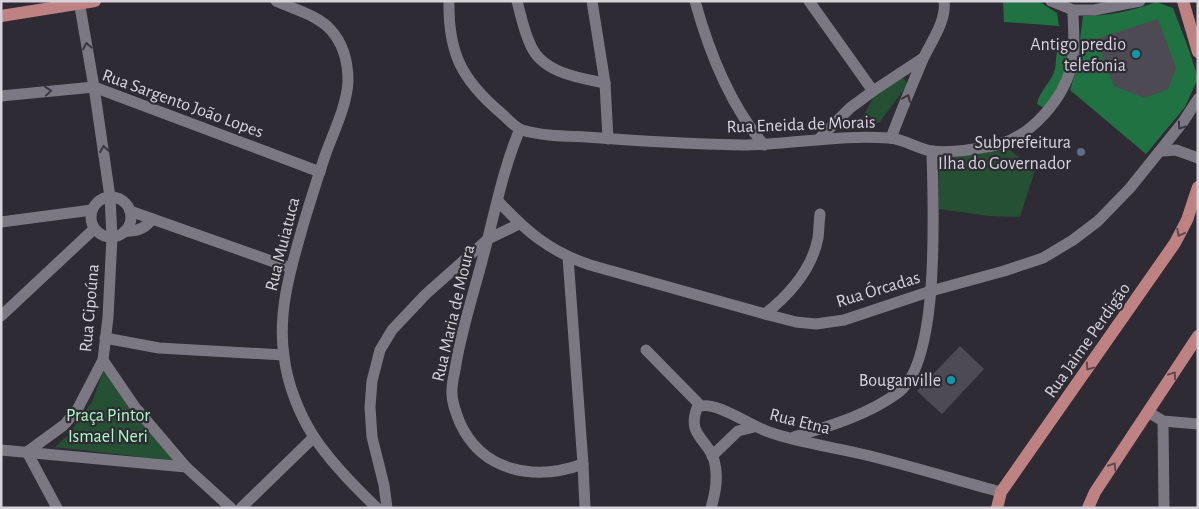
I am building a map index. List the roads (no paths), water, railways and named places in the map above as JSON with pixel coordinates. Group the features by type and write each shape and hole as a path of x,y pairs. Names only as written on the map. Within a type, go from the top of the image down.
{"main road":[{"path":"1,16 95,1"},
{"path":"1183,1 1198,52"},
{"name":"Rua Jaime Perdigão","path":"997,508 1001,492 1175,244 1187,220 1198,187"},
{"path":"1088,508 1095,492 1198,336"}],"street":[{"name":"Rua Muiatuca","path":"276,1 314,17 329,28 339,42 346,60 348,82 343,106 320,172 291,268 283,319 284,356 293,394 314,437 376,508"},
{"name":"Rua Eneida de Morais","path":"449,1 449,30 453,48 463,71 474,88 520,129 540,134 705,144 764,145 820,138 891,138 932,151 961,151 1000,144 1023,134 1049,110 1065,86 1072,65 1074,40 1072,10"},
{"path":"517,1 531,48 538,57 550,66 567,74 605,83"},
{"path":"592,1 605,83 608,139"},
{"path":"695,1 713,54 730,94 752,131 764,145"},
{"path":"809,1 873,91"},
{"path":"891,138 923,58 940,23 945,8 944,1"},
{"path":"1051,1 1072,10 1094,10 1140,1"},
{"name":"Rua Cipoúna","path":"27,452 64,424 77,410 103,360 112,237 110,197 80,3"},
{"path":"820,138 850,108 923,58"},
{"name":"Rua Sargento João Lopes","path":"1,96 94,86 320,172"},
{"name":"Rua Órcadas","path":"498,201 527,231 568,257 796,322 816,324 844,320 932,291 1043,258 1073,240 1103,216 1130,188 1162,151 1184,122 1198,99"},
{"name":"Rua Maria de Moura","path":"520,129 498,201 459,347 452,391 455,411 464,431 477,449 493,461 508,468 549,472 566,470 583,464"},
{"path":"1162,151 1176,150 1198,158"},
{"path":"792,438 839,423 868,411 900,391 913,372 922,351 932,291 932,151"},
{"path":"130,210 131,218 129,225 119,236 102,236 94,229 91,220 92,210 96,203 110,197 119,199 130,210 152,219 291,268"},
{"path":"1,222 92,210"},
{"path":"765,314 784,299 798,281 818,239 820,214"},
{"path":"125,231 135,232 149,224 152,219"},
{"path":"387,508 384,484 372,437 370,407 372,381 380,350 392,330 408,312 488,239 519,224"},
{"path":"1,316 94,229"},
{"path":"568,257 585,508"},
{"path":"105,338 159,348 284,356"},
{"path":"646,350 700,405 695,413 694,427 700,440 712,456 717,476 715,495 711,508"},
{"path":"103,360 135,407 186,467 231,508"},
{"name":"Rua Etna","path":"700,405 705,404 721,408 754,427 784,437 866,455 1001,492"},
{"path":"1148,412 1163,421 1198,424"},
{"path":"1163,421 1164,508"},
{"path":"712,456 738,432 754,427"},
{"path":"242,508 314,437"},
{"path":"1,450 186,467"},
{"path":"27,452 57,508"}],"place":[{"name":"Antigo predio telefonia","path":"1136,54"},
{"name":"Subprefeitura Ilha do Governador","path":"1081,152"},
{"name":"Bouganville","path":"951,380"}],"park label":[{"name":"Praça Pintor Ismael Neri","path":"108,425"}]}
